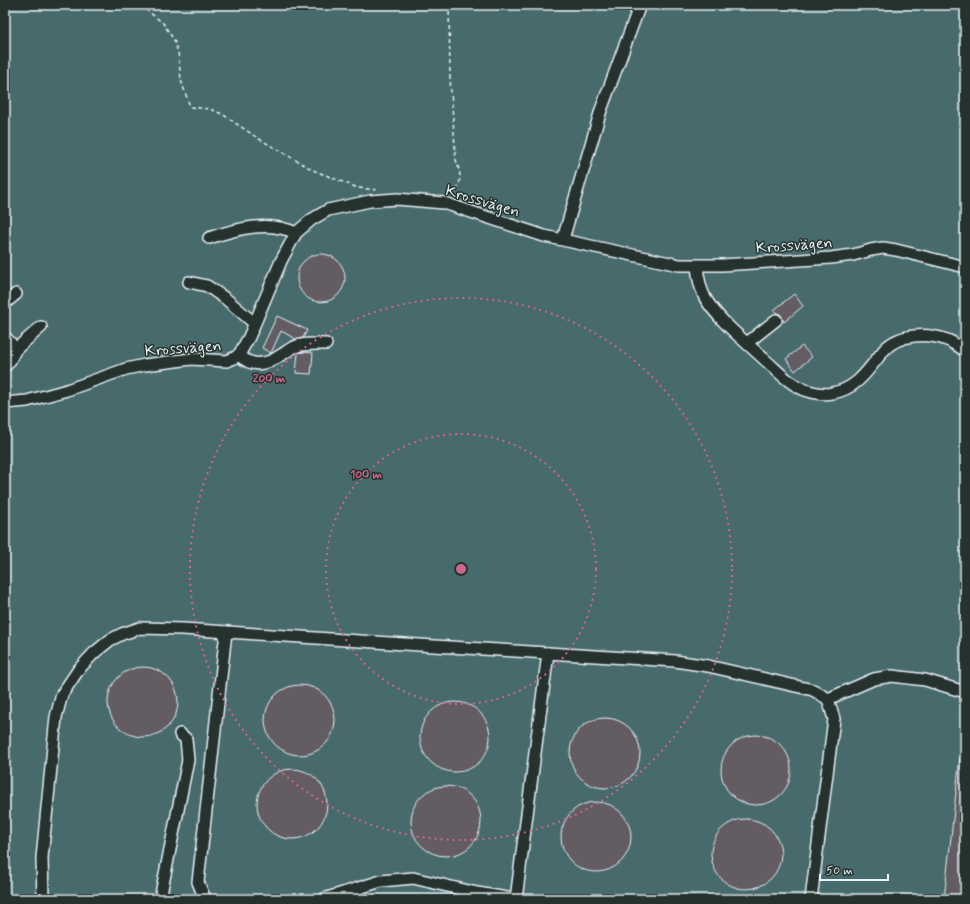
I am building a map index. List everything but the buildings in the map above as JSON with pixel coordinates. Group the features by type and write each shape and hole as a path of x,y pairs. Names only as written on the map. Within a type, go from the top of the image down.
{"street":[{"path":"563,239 601,110 638,10"},
{"name":"Krossvägen","path":"5,403 27,401 67,390 126,369 145,365 191,359 227,361 239,355 246,343 281,261 296,234 311,220 328,210 370,201 397,199 444,203 544,236 679,266 831,258 853,255 882,248 965,267"},
{"path":"209,238 247,227 266,227 288,230 296,234"},
{"path":"697,266 699,282 705,296 714,310 747,343 789,381 805,390 820,394 832,394 844,391 854,385 866,374 886,348 898,340 913,336 929,335 948,340 965,351"},
{"path":"189,282 207,286 226,299 254,323"},
{"path":"5,303 16,294"},
{"path":"747,343 776,320"},
{"path":"7,364 16,349 41,327"},
{"path":"5,337 16,349"},
{"path":"239,355 247,362 261,364 273,360 291,348 304,344 326,344"},
{"path":"43,899 42,858 56,717 62,694 79,669 94,653 110,640 140,628 183,629 675,660 814,690 828,698 834,719 811,899"},
{"path":"205,899 198,882 226,632"},
{"path":"516,899 548,653"},
{"path":"828,698 874,679 892,676 925,680 965,692"},
{"path":"160,899 188,760 186,739 180,734"},
{"path":"324,899 381,881 413,878 477,893 513,899"}],"path":[{"path":"140,5 163,23 174,40 178,52 181,80 190,107 210,109 222,114 256,137 313,170 358,188 378,190"},
{"path":"444,203 460,184 460,170 456,153 450,86 449,5"}],"water":[{"path":"5,5 965,5 965,899 5,899"}]}
